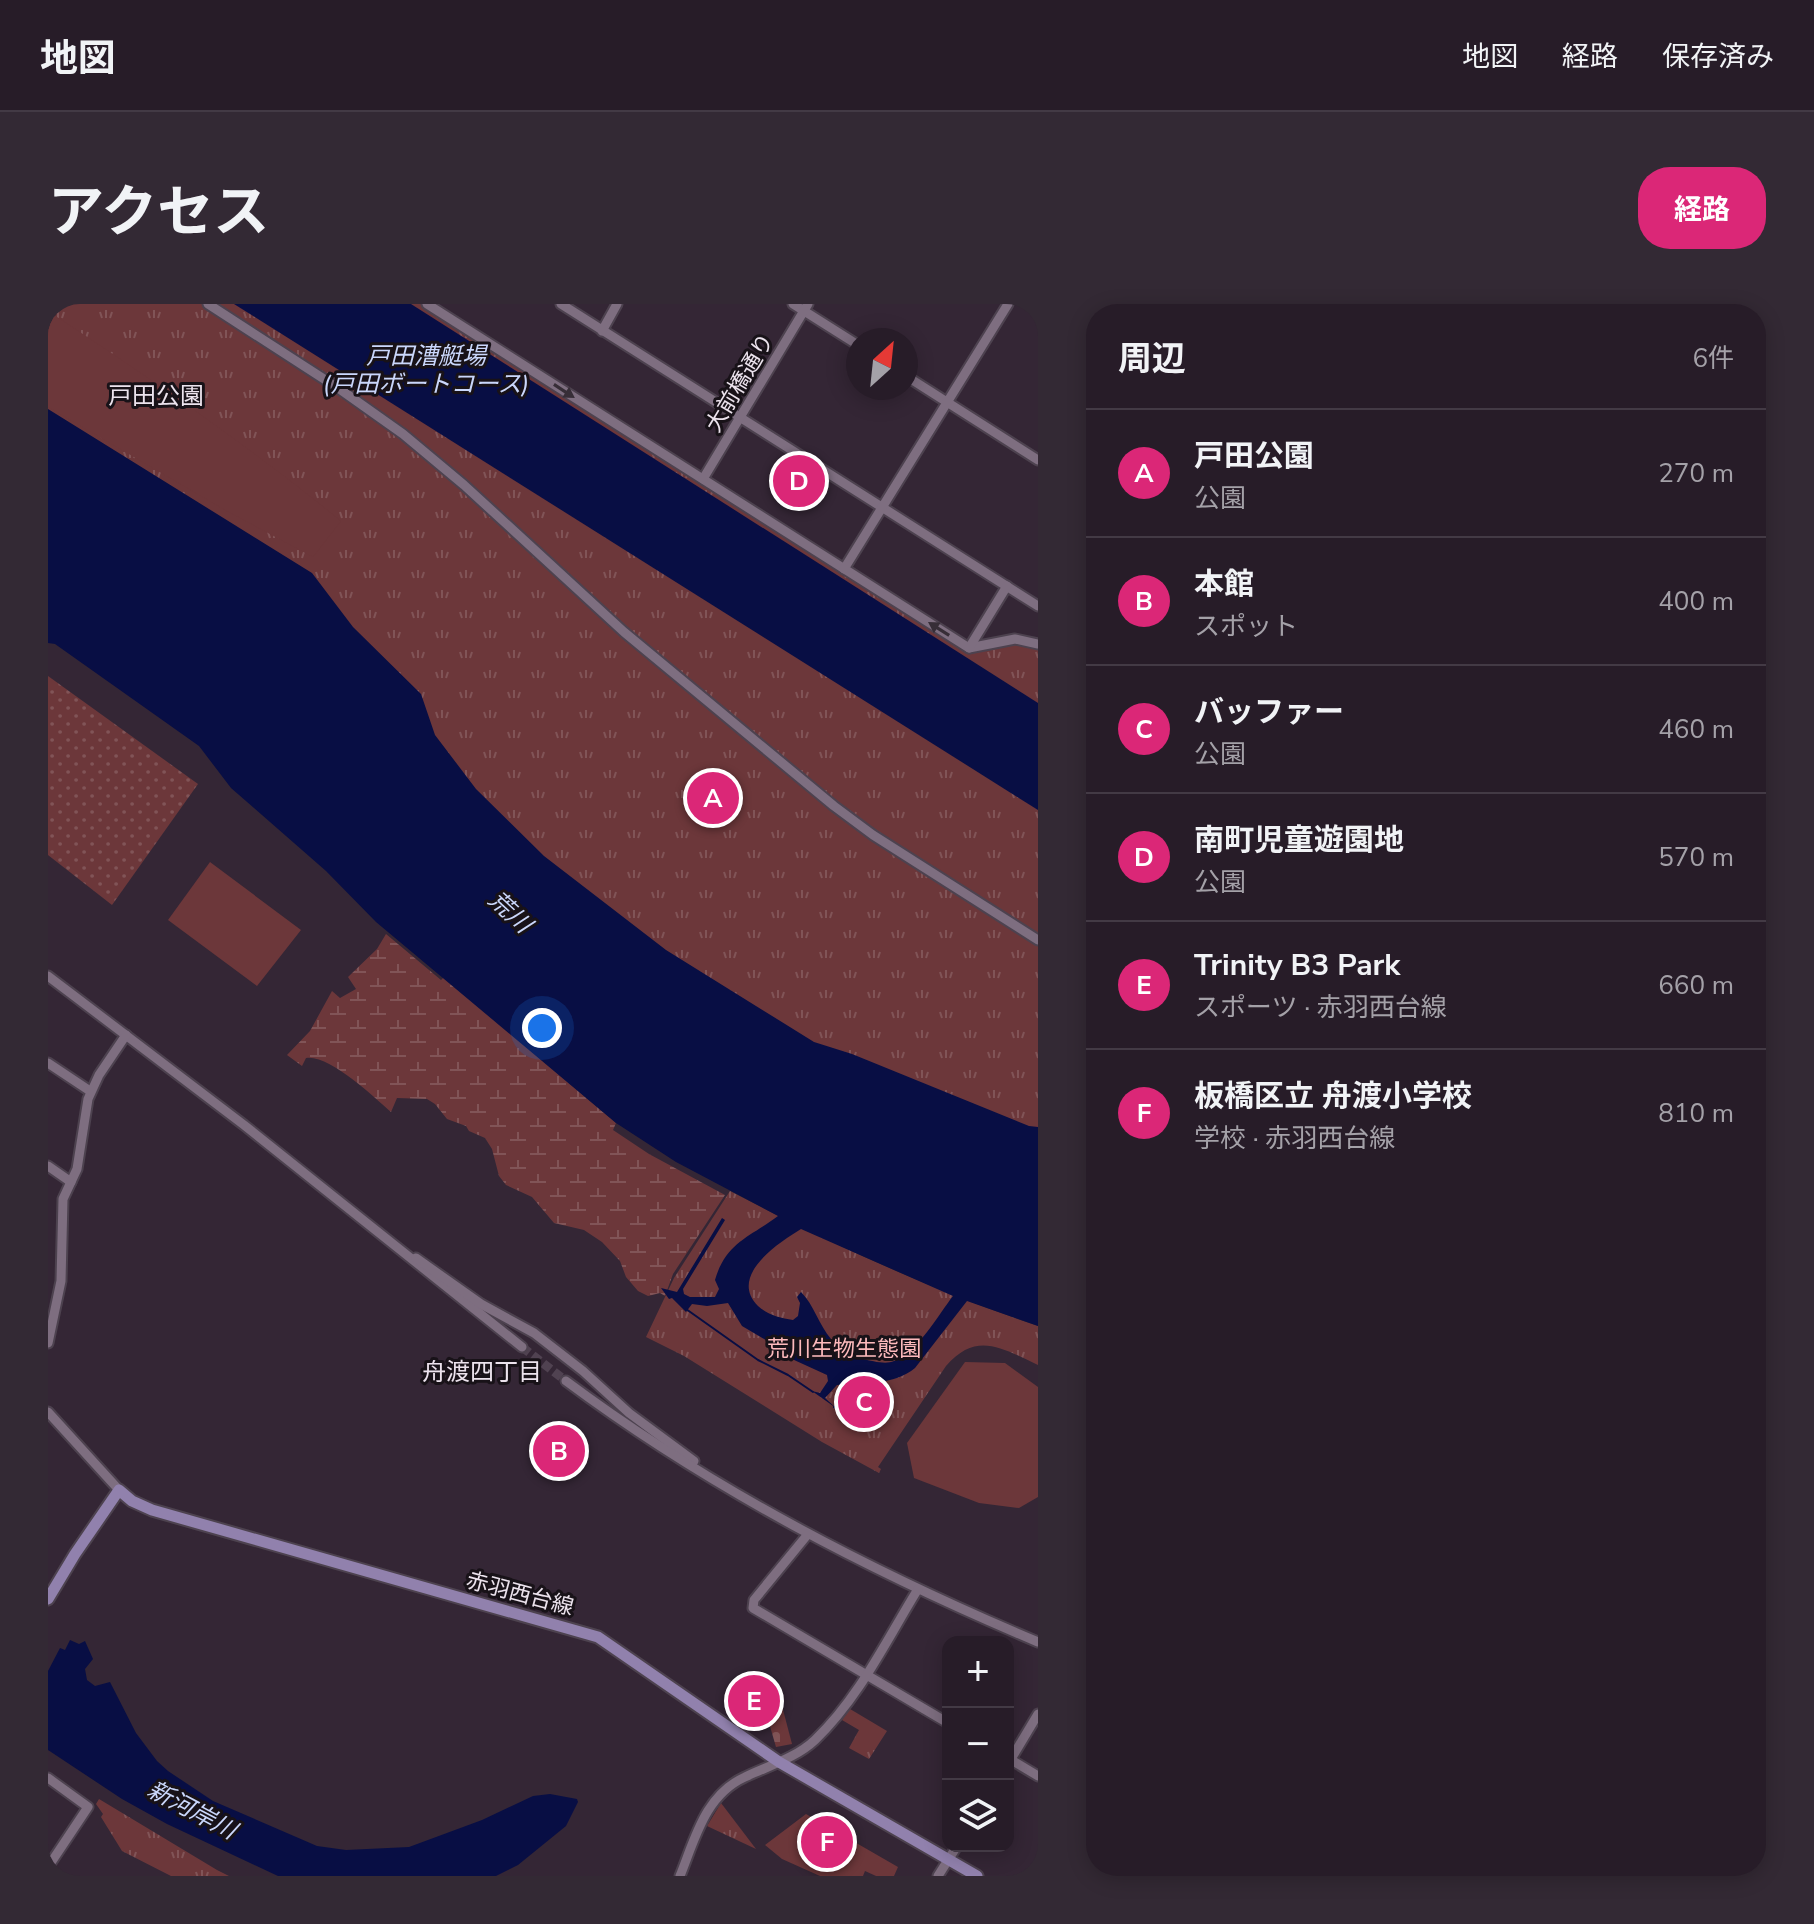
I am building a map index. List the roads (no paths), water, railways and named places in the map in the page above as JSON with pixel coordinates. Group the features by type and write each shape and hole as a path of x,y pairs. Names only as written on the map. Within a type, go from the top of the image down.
{"main road":[{"path":"50,1594 119,1490"},
{"name":"赤羽西台線","path":"119,1490 152,1510 592,1635 610,1644 779,1762 977,1876"}],"street":[{"path":"208,304 341,390 424,450 657,660 854,821 1038,940"},
{"path":"427,304 969,648 1015,639 1038,644"},
{"path":"561,304 1038,606"},
{"path":"602,331 617,304"},
{"path":"793,304 806,307 846,336"},
{"path":"844,569 1008,304"},
{"path":"1029,304 1038,309"},
{"name":"大前橋通り","path":"703,479 806,307"},
{"path":"918,384 1038,460"},
{"path":"969,648 1007,586"},
{"path":"48,976 522,1347"},
{"path":"48,1343 61,1281 63,1199 77,1169 90,1091 126,1035"},
{"path":"48,1063 90,1091"},
{"path":"48,1166 71,1182"},
{"path":"404,1254 417,1258 481,1304 534,1333 583,1371 629,1413 694,1461 698,1471"},
{"path":"566,1381 698,1471 808,1534 918,1589 1038,1642"},
{"path":"48,1412 119,1490"},
{"path":"808,1534 754,1600 753,1608 942,1719"},
{"path":"680,1876 705,1815 718,1796 737,1781 813,1742 844,1710 918,1589"},
{"path":"1014,1753 1038,1714"},
{"path":"1014,1764 1038,1776"},
{"path":"48,1778 88,1807 48,1867"},
{"path":"938,1876 953,1852"}],"water":[{"name":"戸田漕艇場 (戸田ボートコース)","path":"234,304 411,304 1038,703 1038,810"},
{"name":"荒川","path":"48,409 312,573 353,627 421,694 435,735 476,789 544,856 666,950 814,1042 1038,1127 1038,1326 967,1301 915,1368 888,1381 837,1385 825,1398 836,1408 812,1391 820,1393 828,1381 827,1375 781,1354 769,1342 742,1326 728,1303 707,1306 692,1304 686,1312 661,1288 677,1292 722,1218 725,1220 683,1289 684,1294 690,1297 715,1297 719,1289 715,1280 732,1249 778,1216 676,1162 616,1123 376,922 326,871 231,788 199,746 55,644 48,643","holes":["801,1229 953,1296 911,1350 894,1361 883,1363 859,1358 838,1346 801,1292 797,1297 800,1303 798,1316 793,1320 774,1316 758,1306 750,1295 749,1283 752,1272 769,1252"]},
{"name":"新河岸川","path":"70,1640 79,1644 85,1641 93,1659 85,1669 87,1680 95,1686 110,1682 136,1733 168,1771 213,1801 317,1846 346,1850 409,1847 482,1820 533,1796 550,1794 577,1799 578,1802 566,1826 518,1865 496,1876 278,1876 167,1824 122,1799 48,1750 48,1671 60,1648 65,1650"}],"waterway":[{"path":"686,1309 758,1360 813,1392"},
{"path":"834,1407 872,1427"}],"tunnel":[{"path":"522,1347 566,1381"}],"place":[{"name":"南町児童遊園地","path":"799,481"},
{"name":"戸田公園","path":"713,798"},
{"name":"バッファー","path":"864,1402"},
{"name":"本館","path":"559,1451"},
{"name":"Trinity B3 Park","path":"754,1701"},
{"name":"板橋区立 舟渡小学校","path":"827,1842"}],"district":[{"name":"戸田公園","path":"156,396"},
{"name":"舟渡四丁目","path":"482,1372"}],"park label":[{"name":"荒川生物生態園","path":"844,1349"}]}
